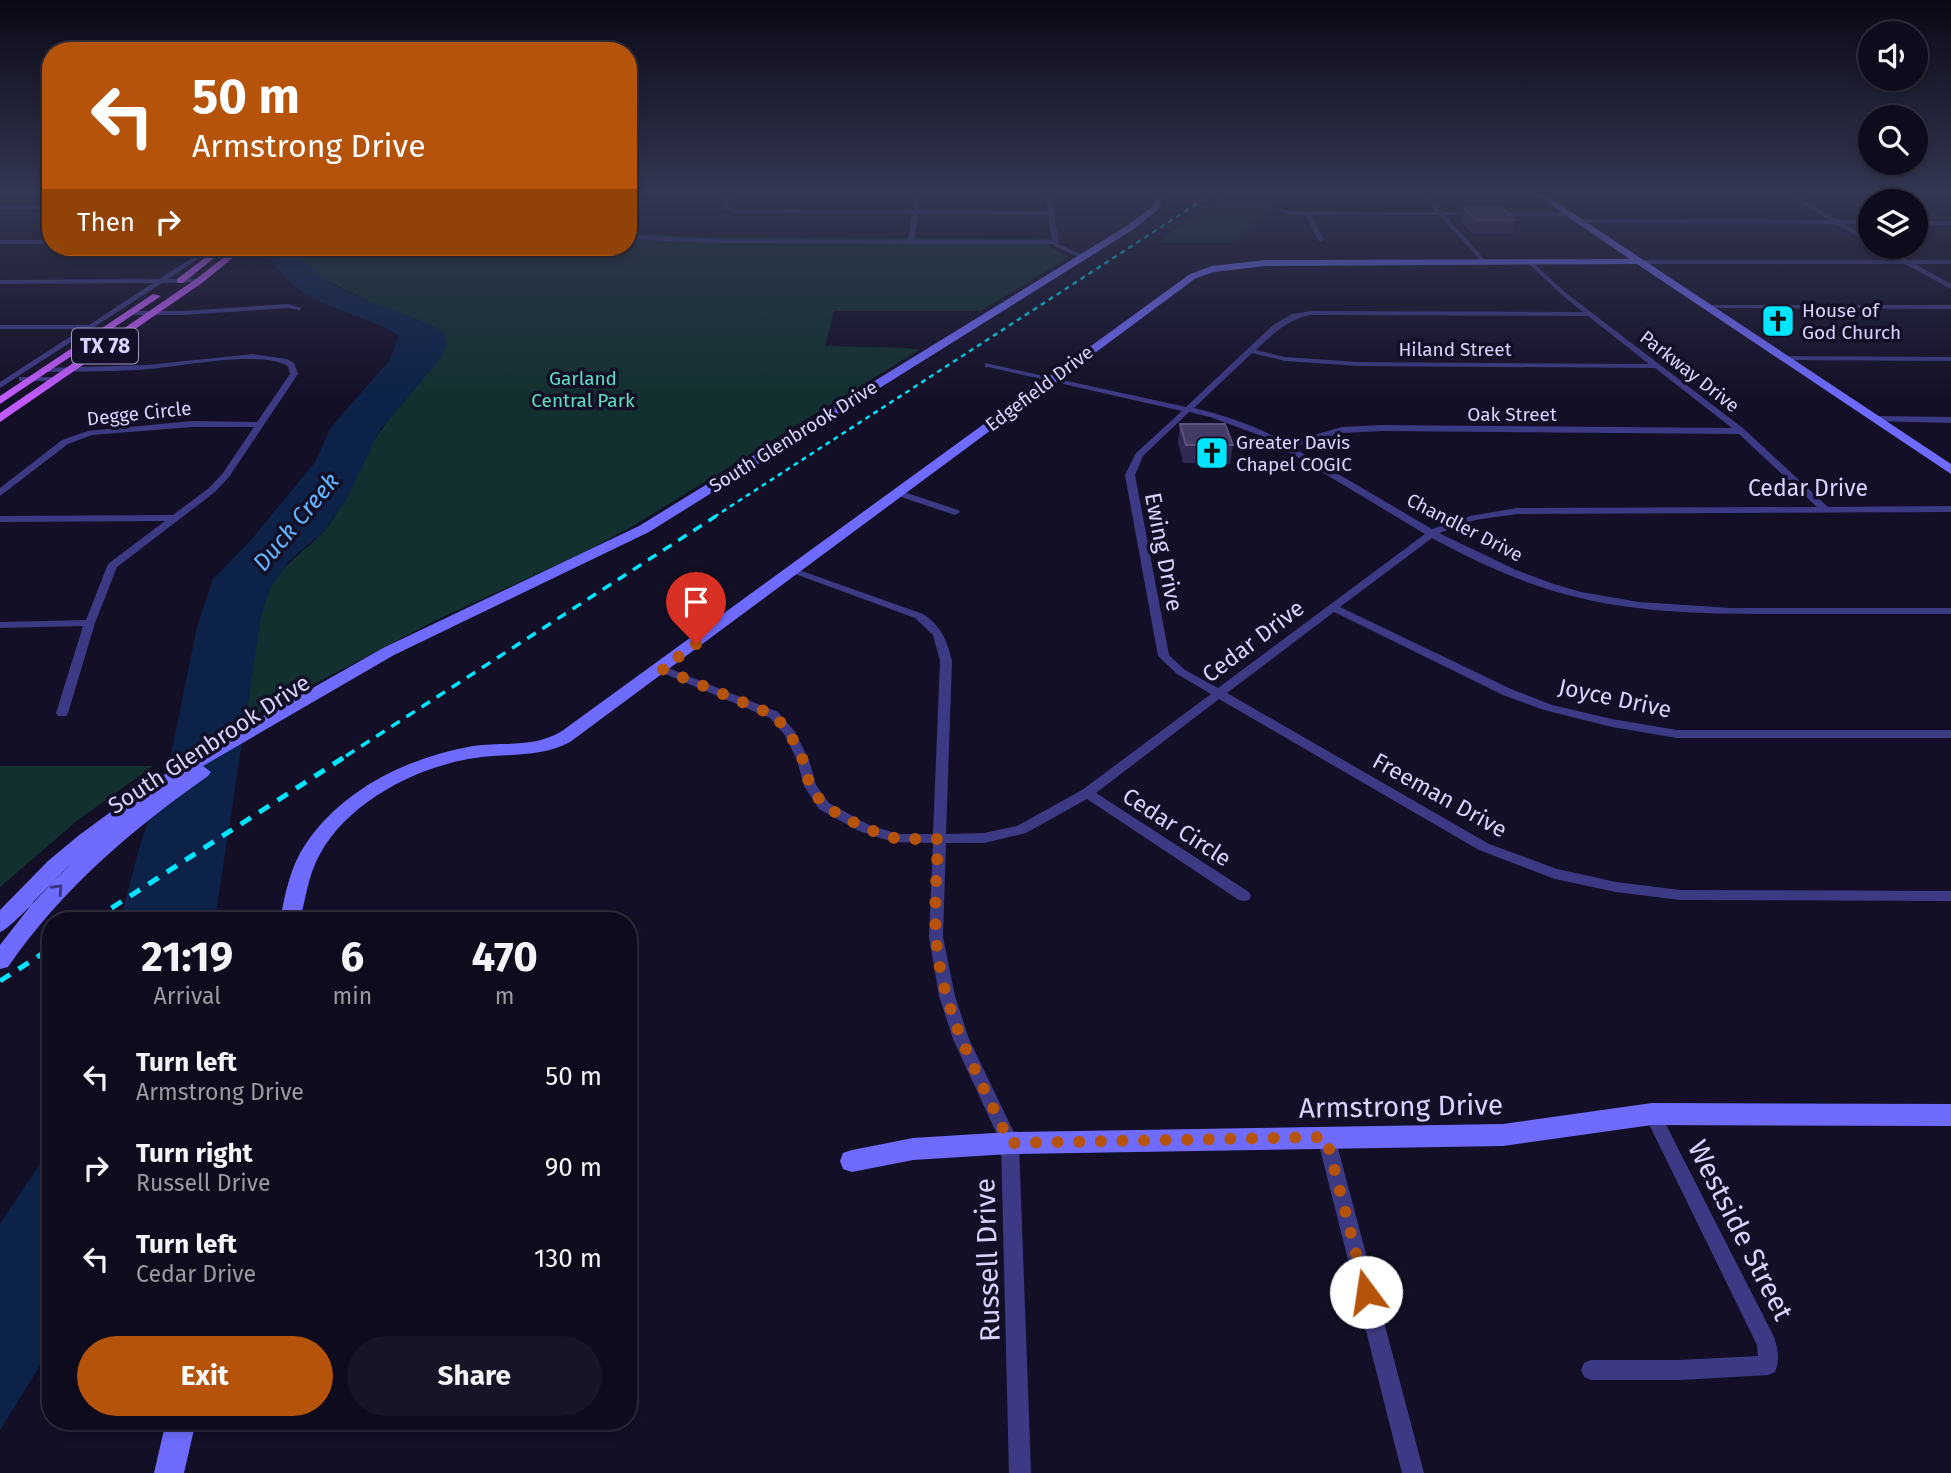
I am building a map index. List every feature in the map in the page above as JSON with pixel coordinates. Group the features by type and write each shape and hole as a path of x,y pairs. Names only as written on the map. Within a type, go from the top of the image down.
{"main road":[{"name":"TX 78","path":"0,401 203,263"},
{"name":"TX 78","path":"0,418 222,263"}],"street":[{"path":"0,386 189,263"},
{"name":"South Glenbrook Drive","path":"0,924 49,870 107,821 173,776 362,674 403,645 575,566 644,529 1074,263"},
{"name":"Edgefield Drive","path":"292,912 301,872 319,841 340,818 377,787 416,768 472,753 555,743 662,669 1193,276 1212,269 1259,263"},
{"name":"Edgefield Drive","path":"1428,263 1558,263"},
{"name":"Parkway Drive","path":"1531,263 1590,314 1741,431 1825,509"},
{"path":"1637,263 1951,470"},
{"path":"1907,263 1951,287"},
{"path":"0,282 199,281"},
{"path":"132,313 183,313 288,306 299,308"},
{"path":"1705,307 1951,307"},
{"name":"Ewing Drive","path":"1219,693 1181,672 1164,656 1130,475 1139,455 1288,319 1310,313 1590,314"},
{"path":"0,327 91,327"},
{"name":"Hiland Street","path":"1252,351 1285,359 1358,364 1659,366"},
{"path":"47,370 147,367 253,356 284,361 290,365 294,374 226,475 212,491 112,566 90,623 62,713"},
{"path":"1782,358 1951,359"},
{"name":"Chandler Drive","path":"988,365 1242,425 1286,446 1432,533 1485,560 1552,586 1652,607 1724,611 1951,611"},
{"path":"0,379 57,379"},
{"path":"1876,419 1951,420"},
{"name":"Degge Circle","path":"0,493 65,442 91,433 192,424 259,425"},
{"name":"Oak Street","path":"1286,446 1342,430 1382,428 1741,431"},
{"path":"898,493 955,512"},
{"name":"Cedar Drive","path":"662,669 774,715 789,732 803,760 810,786 824,806 864,828 898,839 984,838 1021,830 1087,793 1432,533 1447,525 1492,513 1517,511 1951,509"},
{"path":"0,519 173,518"},
{"name":"Russell Drive","path":"792,571 919,616 934,625 940,634 946,661 936,937 947,996 961,1038 1010,1143 1020,1473"},
{"name":"Joyce Drive","path":"1333,608 1507,692 1581,717 1625,726 1678,734 1951,734"},
{"path":"0,625 90,623"},
{"name":"Freeman Drive","path":"1219,693 1484,847 1555,874 1616,887 1680,895 1951,896"},
{"name":"South Glenbrook Drive","path":"0,961 60,887 104,845 169,794 306,702"},
{"name":"Cedar Circle","path":"1087,793 1244,896"},
{"name":"Armstrong Drive","path":"852,1161 913,1149 1010,1143 1503,1135 1652,1114 1951,1115"},
{"name":"Westside Street","path":"1591,1370 1679,1370 1768,1364 1768,1344 1652,1114"},
{"path":"1326,1137 1413,1473"},
{"path":"170,1473 179,1430"}],"green space":[{"name":"Garland Central Park","path":"305,263 1060,263 981,311 834,311 825,346 919,350 633,526 583,553 436,620 246,720 261,613 272,584 283,569 324,531 333,519 374,441 447,344 326,279"},
{"path":"0,766 153,766 78,820 0,887"}],"water":[{"name":"Duck Creek","path":"272,263 305,263 341,289 444,332 447,345 439,360 380,430 346,500 323,532 289,561 271,586 261,616 216,912 122,912 141,842 171,754 197,627 213,579 252,539 315,462 331,427 389,361 399,336 377,324 316,300 292,283"},
{"path":"42,1161 42,1362 0,1430 0,1224"}],"building":[{"path":"1180,424 1225,424 1233,445 1186,445"}],"railway":[{"path":"714,517 1106,263"},
{"path":"346,756 716,516"},
{"path":"105,912 349,754"},
{"path":"0,981 42,954"}],"place":[{"name":"House of God Church","path":"1778,321"},
{"name":"Greater Davis Chapel COGIC","path":"1212,453"}],"route":[{"path":"696,644 662,669 774,715 789,732 803,760 810,786 824,806 864,828 898,839 938,839 936,937 947,996 961,1038 1010,1143 1326,1137 1366,1292"}]}
